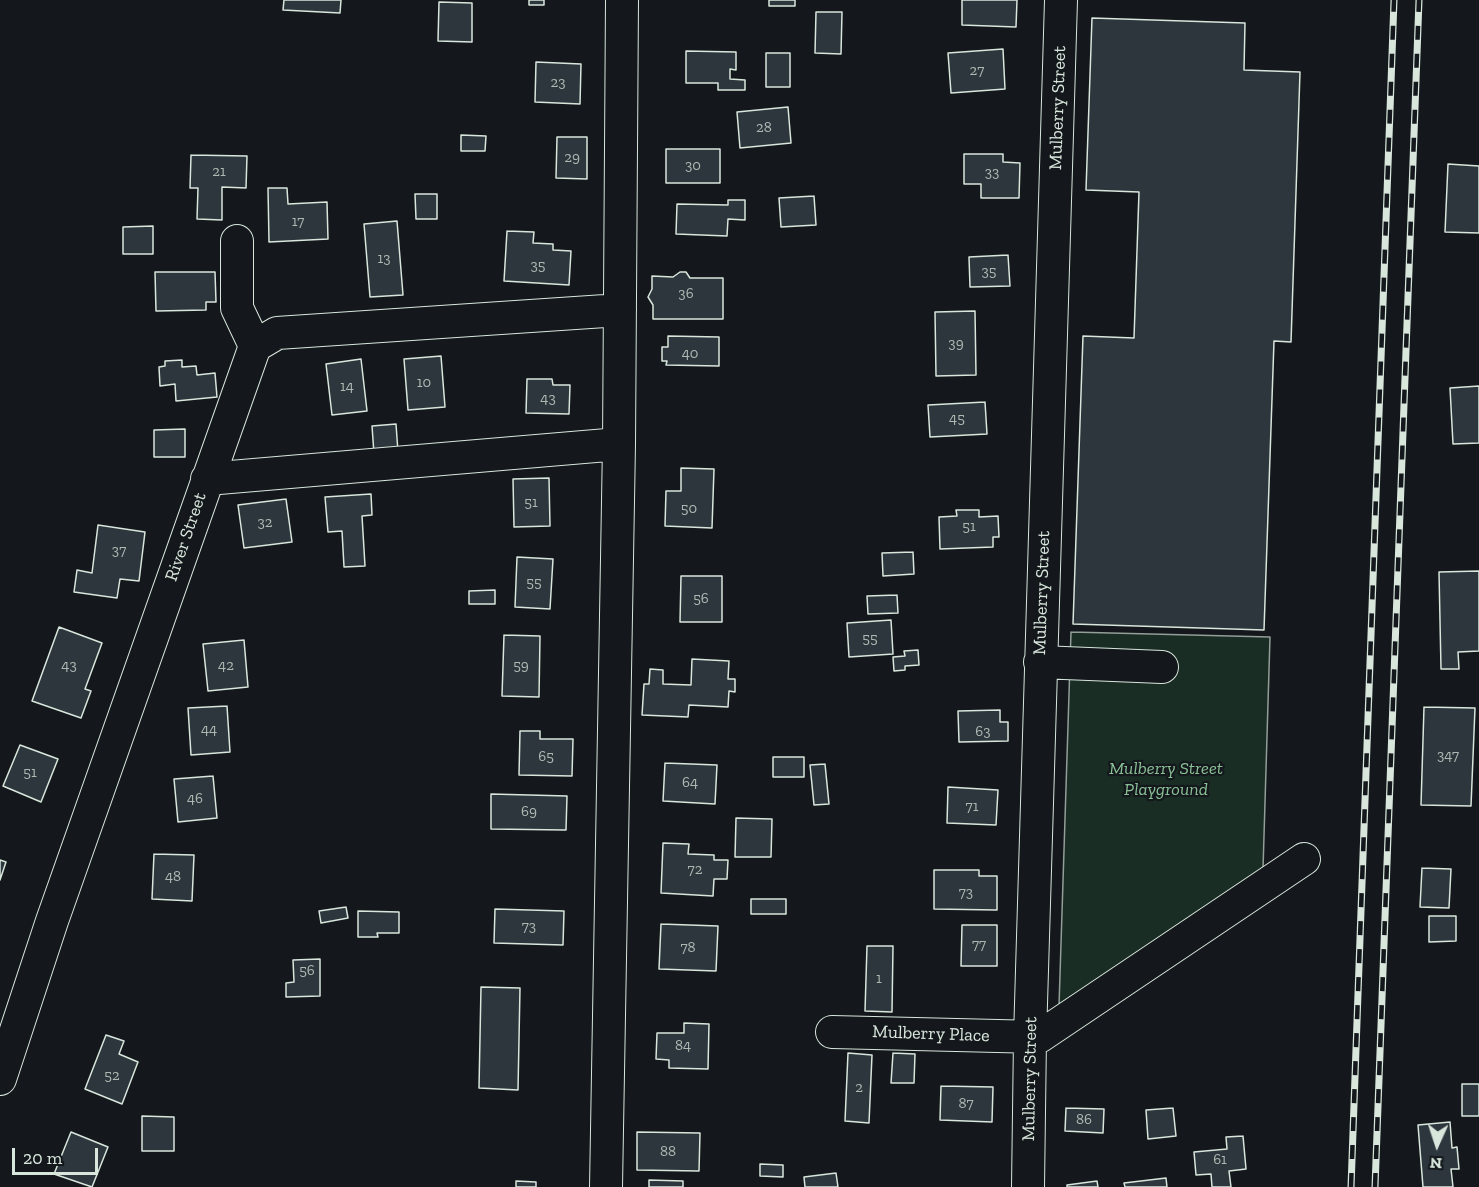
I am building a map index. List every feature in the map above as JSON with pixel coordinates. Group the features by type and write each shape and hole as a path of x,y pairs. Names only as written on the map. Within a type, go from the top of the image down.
{"street":[{"path":"606,1187 619,444 622,0"},
{"name":"Mulberry Street","path":"1028,1187 1040,662 1061,0"},
{"path":"237,241 237,308 255,346 277,333 620,310"},
{"name":"River Street","path":"0,1079 52,921 255,346"},
{"path":"207,479 619,444"},
{"path":"1040,662 1162,667"},
{"path":"1030,1037 1049,1032 1304,859"},
{"name":"Mulberry Place","path":"832,1032 1030,1037"}],"green space":[{"name":"Mulberry Street Playground","path":"1071,632 1270,637 1263,869 1059,1006"}],"building":[{"path":"284,0 341,0 340,13 283,10"},
{"path":"529,0 544,0 544,5 529,5"},
{"path":"769,0 795,0 795,6 769,6"},
{"path":"962,0 1017,0 1016,27 962,25"},
{"path":"439,2 472,3 472,42 438,41"},
{"path":"816,12 842,12 841,54 815,53"},
{"path":"1092,18 1245,23 1244,70 1300,72 1291,342 1274,341 1264,630 1073,624 1083,336 1134,338 1139,192 1086,190"},
{"path":"1003,49 1005,89 951,93 948,53"},
{"path":"686,51 736,52 736,70 730,69 730,79 745,80 745,90 718,90 718,83 686,83"},
{"path":"766,53 790,53 790,87 766,87"},
{"path":"536,62 581,64 580,104 535,102"},
{"path":"788,107 791,143 740,148 737,112"},
{"path":"461,135 486,136 485,151 461,151"},
{"path":"557,137 587,137 587,179 556,178"},
{"path":"666,149 720,149 720,183 666,183"},
{"path":"964,154 1003,154 1003,162 1020,163 1019,198 981,198 981,184 964,184"},
{"path":"191,155 247,156 246,188 222,187 222,220 197,219 198,188 190,188"},
{"path":"1448,164 1479,166 1479,233 1445,232"},
{"path":"268,188 287,188 288,204 327,202 328,239 269,242"},
{"path":"415,194 437,194 437,219 416,219"},
{"path":"814,196 816,225 781,227 779,198"},
{"path":"728,200 745,200 745,220 728,219 727,236 676,234 677,204 728,205"},
{"path":"397,221 403,295 370,297 364,224"},
{"path":"153,226 153,254 123,254 123,227"},
{"path":"507,231 534,232 533,243 553,244 553,250 571,251 569,285 504,281"},
{"path":"1008,255 1010,286 970,287 969,257"},
{"path":"155,272 215,272 216,302 206,302 206,310 156,311"},
{"path":"680,272 686,272 690,278 723,278 723,319 653,319 653,305 648,297 652,289 652,276 673,277"},
{"path":"975,311 976,375 936,376 935,312"},
{"path":"668,336 719,337 719,366 666,365 667,361 662,361 662,347 668,347"},
{"path":"441,356 445,407 408,410 404,359"},
{"path":"361,359 367,411 332,415 326,364"},
{"path":"182,360 182,367 196,366 197,375 215,373 217,397 176,401 175,384 160,386 159,367 165,366 165,361"},
{"path":"527,379 552,379 553,385 570,385 569,414 526,413"},
{"path":"1479,386 1479,443 1453,444 1450,388"},
{"path":"985,402 987,434 930,437 928,405"},
{"path":"396,424 398,452 374,454 372,426"},
{"path":"185,429 185,457 154,457 154,430"},
{"path":"681,468 714,469 712,528 665,526 666,491 681,491"},
{"path":"549,478 550,526 514,527 513,479"},
{"path":"371,494 372,515 362,516 365,566 344,567 342,531 328,532 325,497"},
{"path":"286,499 292,542 244,548 238,505"},
{"path":"956,510 979,510 979,517 998,516 999,537 993,537 993,547 940,549 939,517 957,516"},
{"path":"98,525 145,532 139,581 120,579 117,598 74,592 77,570 92,573"},
{"path":"913,552 914,574 883,576 882,553"},
{"path":"517,557 553,559 550,609 515,607"},
{"path":"1479,571 1479,651 1458,652 1459,669 1441,669 1439,572"},
{"path":"681,576 722,576 722,622 680,622"},
{"path":"495,590 495,604 469,604 469,591"},
{"path":"897,595 898,613 868,614 867,596"},
{"path":"891,620 893,654 849,657 847,623"},
{"path":"59,627 102,643 85,689 91,691 81,718 32,701"},
{"path":"504,635 540,636 539,697 502,696"},
{"path":"244,640 248,687 208,691 203,644"},
{"path":"918,650 919,665 905,666 905,670 894,671 893,657 905,656 904,651"},
{"path":"692,659 729,661 728,679 735,679 735,692 729,691 728,707 689,705 688,717 642,715 644,684 649,684 650,669 663,670 663,684 691,685"},
{"path":"227,706 230,752 191,755 188,708"},
{"path":"1424,707 1475,708 1471,806 1421,805"},
{"path":"1000,710 1000,722 1008,722 1008,741 959,742 958,711"},
{"path":"520,731 540,731 540,739 573,739 572,776 519,775"},
{"path":"20,745 58,759 41,802 3,786"},
{"path":"773,757 804,757 804,777 773,777"},
{"path":"665,763 717,765 715,804 663,801"},
{"path":"825,764 829,804 814,805 810,765"},
{"path":"213,776 217,818 178,822 174,779"},
{"path":"948,787 998,790 996,825 947,823"},
{"path":"491,794 567,796 566,830 491,829"},
{"path":"736,818 772,819 771,857 735,857"},
{"path":"663,843 689,844 688,854 714,855 714,860 728,860 727,879 714,879 713,896 661,893"},
{"path":"154,854 194,855 192,901 152,899"},
{"path":"0,860 6,862 0,880"},
{"path":"1422,868 1451,869 1449,908 1420,907"},
{"path":"934,870 979,870 979,876 997,876 997,910 934,909"},
{"path":"751,899 786,899 786,914 751,914"},
{"path":"346,907 348,918 321,923 319,911"},
{"path":"495,909 564,911 563,945 494,943"},
{"path":"358,911 399,912 399,933 377,933 378,937 358,937"},
{"path":"1429,916 1456,916 1456,941 1429,942"},
{"path":"661,924 718,926 716,971 659,969"},
{"path":"962,925 997,925 997,966 961,966"},
{"path":"867,946 893,946 892,1012 865,1011"},
{"path":"320,959 320,996 286,997 286,983 294,982 293,960"},
{"path":"481,987 520,988 518,1090 479,1088"},
{"path":"684,1023 709,1024 708,1069 669,1068 669,1060 656,1059 657,1033 684,1033"},
{"path":"106,1035 124,1041 119,1054 138,1062 122,1104 85,1089"},
{"path":"848,1053 872,1055 869,1123 845,1121"},
{"path":"893,1053 915,1054 914,1083 891,1083"},
{"path":"1462,1084 1479,1084 1479,1116 1462,1116"},
{"path":"941,1086 993,1087 992,1122 940,1120"},
{"path":"1066,1108 1104,1109 1103,1133 1065,1131"},
{"path":"1173,1108 1176,1136 1148,1139 1146,1110"},
{"path":"142,1116 174,1117 174,1151 142,1151"},
{"path":"1450,1122 1452,1148 1457,1147 1459,1169 1451,1169 1453,1187 1423,1187 1418,1125"},
{"path":"71,1132 108,1147 92,1187 54,1174"},
{"path":"637,1132 700,1133 699,1171 637,1170"},
{"path":"1243,1136 1246,1169 1229,1171 1231,1187 1212,1187 1211,1174 1196,1175 1194,1152 1227,1149 1226,1137"},
{"path":"760,1164 783,1165 783,1177 760,1176"},
{"path":"836,1173 838,1187 805,1187 804,1177"},
{"path":"1166,1178 1167,1187 1125,1187 1124,1183"},
{"path":"649,1180 683,1181 683,1187 649,1187"},
{"path":"516,1181 536,1182 536,1187 516,1187"},
{"path":"1097,1181 1098,1187 1067,1187 1067,1185"}],"railway":[{"path":"1351,1187 1394,0"},
{"path":"1375,1187 1419,0"}]}
